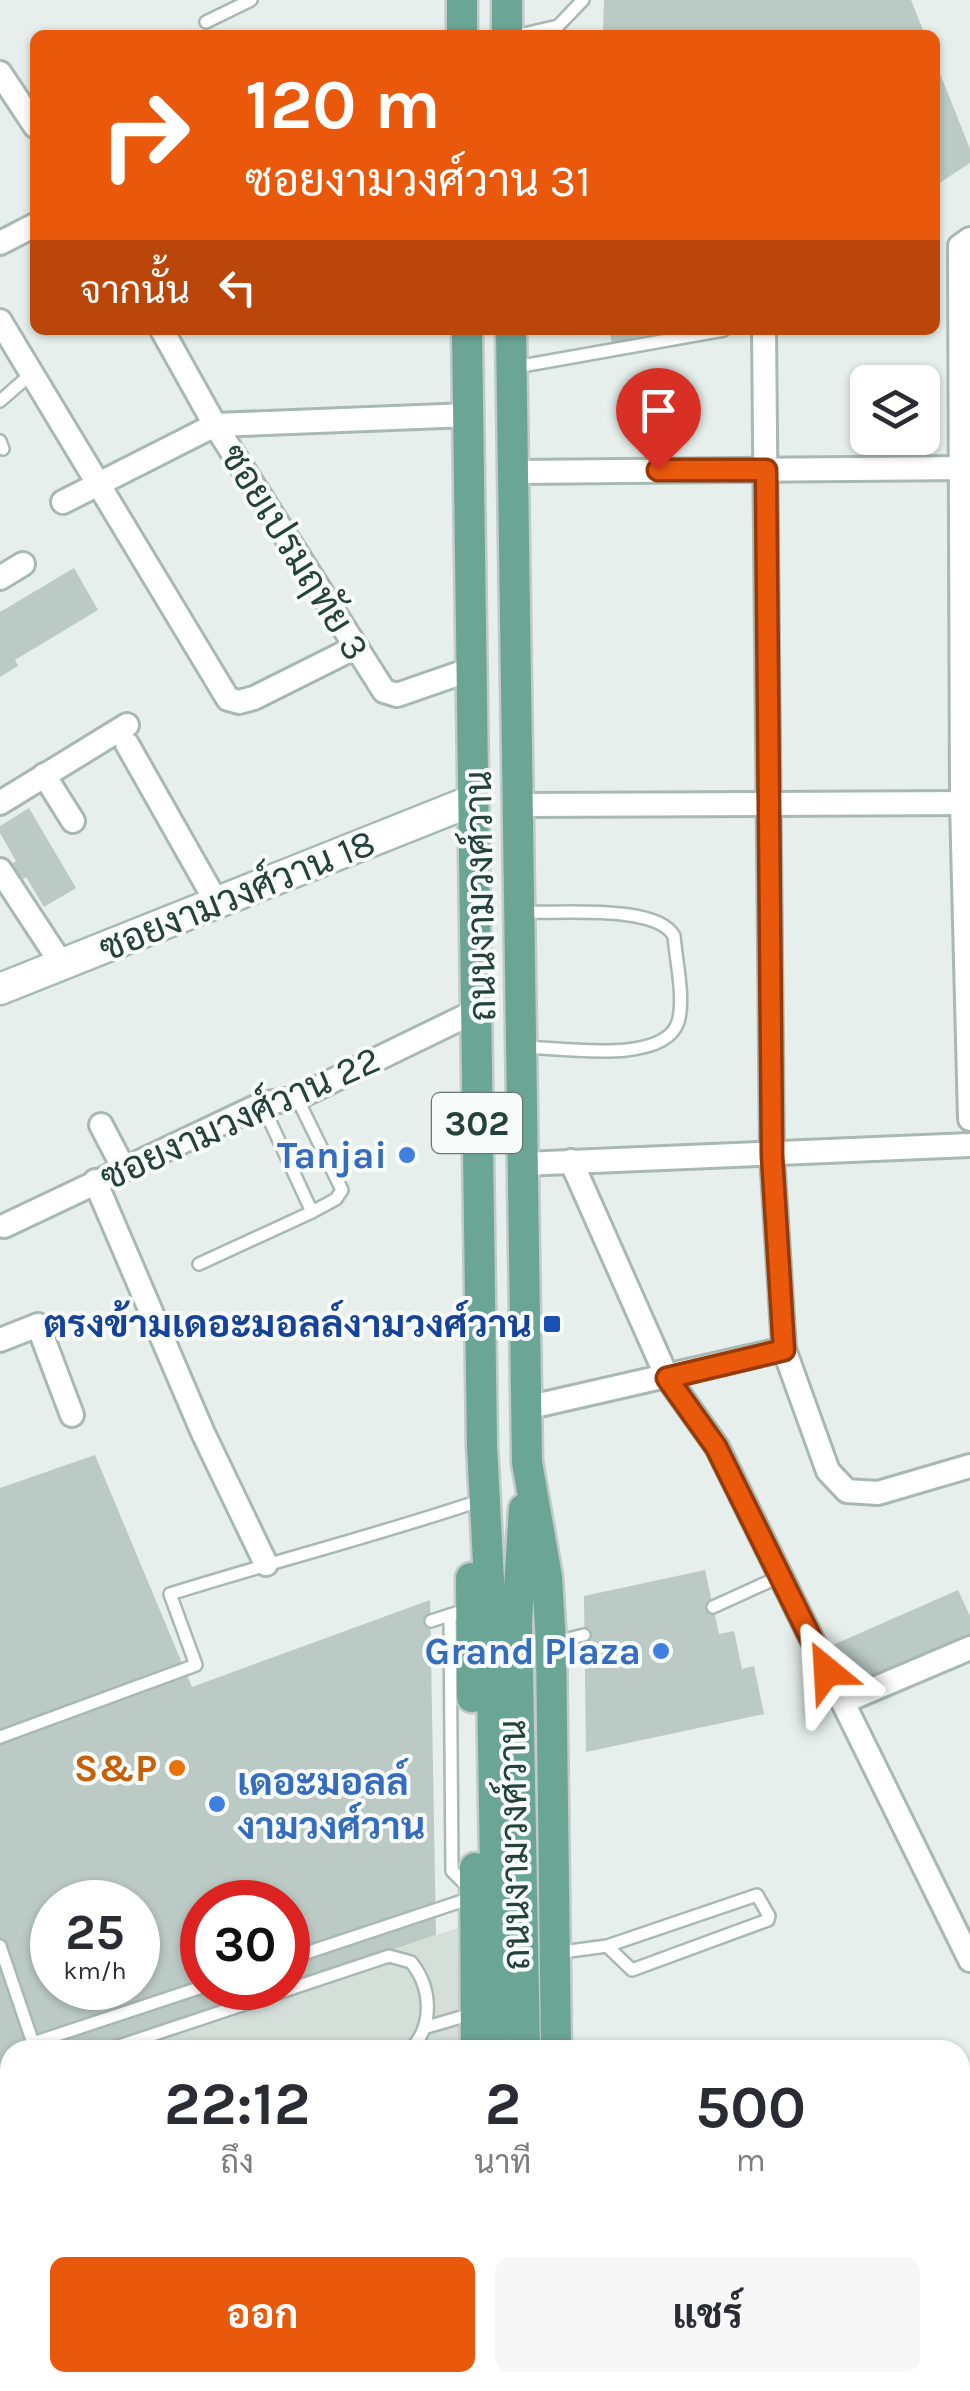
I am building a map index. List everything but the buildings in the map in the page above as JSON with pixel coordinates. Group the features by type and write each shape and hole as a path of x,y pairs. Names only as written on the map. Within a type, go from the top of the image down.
{"main road":[{"path":"462,0 462,30"},
{"path":"506,0 507,30"},
{"name":"ถนนงามวงศ์วาน","path":"468,335 482,1446 476,2040"},
{"name":"ถนนงามวงศ์วาน","path":"511,335 527,1462 547,1577 551,1642 556,2040"},
{"name":"ถนนงามวงศ์วาน","path":"482,1446 476,1502 498,2040"},
{"name":"ถนนงามวงศ์วาน","path":"524,2040 482,1616 527,1462"}],"street":[{"path":"3,85 30,120"},
{"path":"0,242 30,227"},
{"path":"970,240 960,246 966,468 970,1118"},
{"path":"0,321 228,700 254,698 356,647"},
{"name":"ซอยเปรมฤทัย 3","path":"165,335 214,425 389,694 472,669"},
{"path":"764,335 772,1156 784,1350 828,1471 847,1491 878,1493 970,1466"},
{"path":"63,502 214,425 468,415"},
{"path":"514,472 966,468"},
{"path":"0,578 22,564"},
{"path":"0,803 44,775 127,734 217,902"},
{"path":"44,775 73,821"},
{"name":"ซอยงามวงศ์วาน 18","path":"0,989 474,800"},
{"path":"519,805 966,803"},
{"path":"0,870 63,966"},
{"name":"ซอยงามวงศ์วาน 22","path":"4,1226 262,1104 297,1098 476,1011"},
{"path":"100,1125 124,1169"},
{"path":"524,1164 970,1145"},
{"path":"571,1161 667,1378 716,1447 970,1960"},
{"path":"95,1181 218,1465 266,1564"},
{"path":"0,1340 38,1325 72,1415"},
{"path":"526,1408 784,1350"},
{"path":"843,1702 970,1648"}],"lane":[{"path":"206,22 251,0"},
{"path":"540,30 558,26 582,0"},
{"path":"512,368 696,335"},
{"path":"0,401 31,374"},
{"path":"520,912 649,915 668,926 674,936 679,1020 670,1037 642,1050 521,1047"},
{"path":"199,1264 336,1198 341,1186 297,1098"},
{"path":"262,1104 312,1212"},
{"path":"0,1737 196,1665 170,1594 266,1564 335,1549 476,1502"},
{"path":"714,1607 779,1577"},
{"path":"432,1621 482,1616"},
{"path":"551,1642 584,1635"},
{"path":"310,1951 475,1895"},
{"path":"555,1953 608,1946 758,1895 769,1916 768,1920 632,1970 608,1946"},
{"path":"0,1946 32,2040"},
{"path":"137,2040 389,1956 411,1962 418,1971 427,2005 427,2027 417,2040"},
{"path":"42,2040 180,1994"},
{"path":"427,2027 475,2013"}],"shaded area":[{"path":"464,1926 464,2040 128,2040 215,2010 310,2010 310,1978"}],"place":[{"name":"Tanjai","path":"407,1155"},
{"name":"ตรงข้ามเดอะมอลล์งามวงศ์วาน","path":"552,1324"},
{"name":"Grand Plaza","path":"661,1651"},
{"name":"S&P","path":"177,1768"},
{"name":"เดอะมอลล์ งามวงศ์วาน","path":"217,1804"}],"route":[{"path":"658,470 766,470 772,1156 784,1350 667,1378 716,1447 827,1671"}]}
